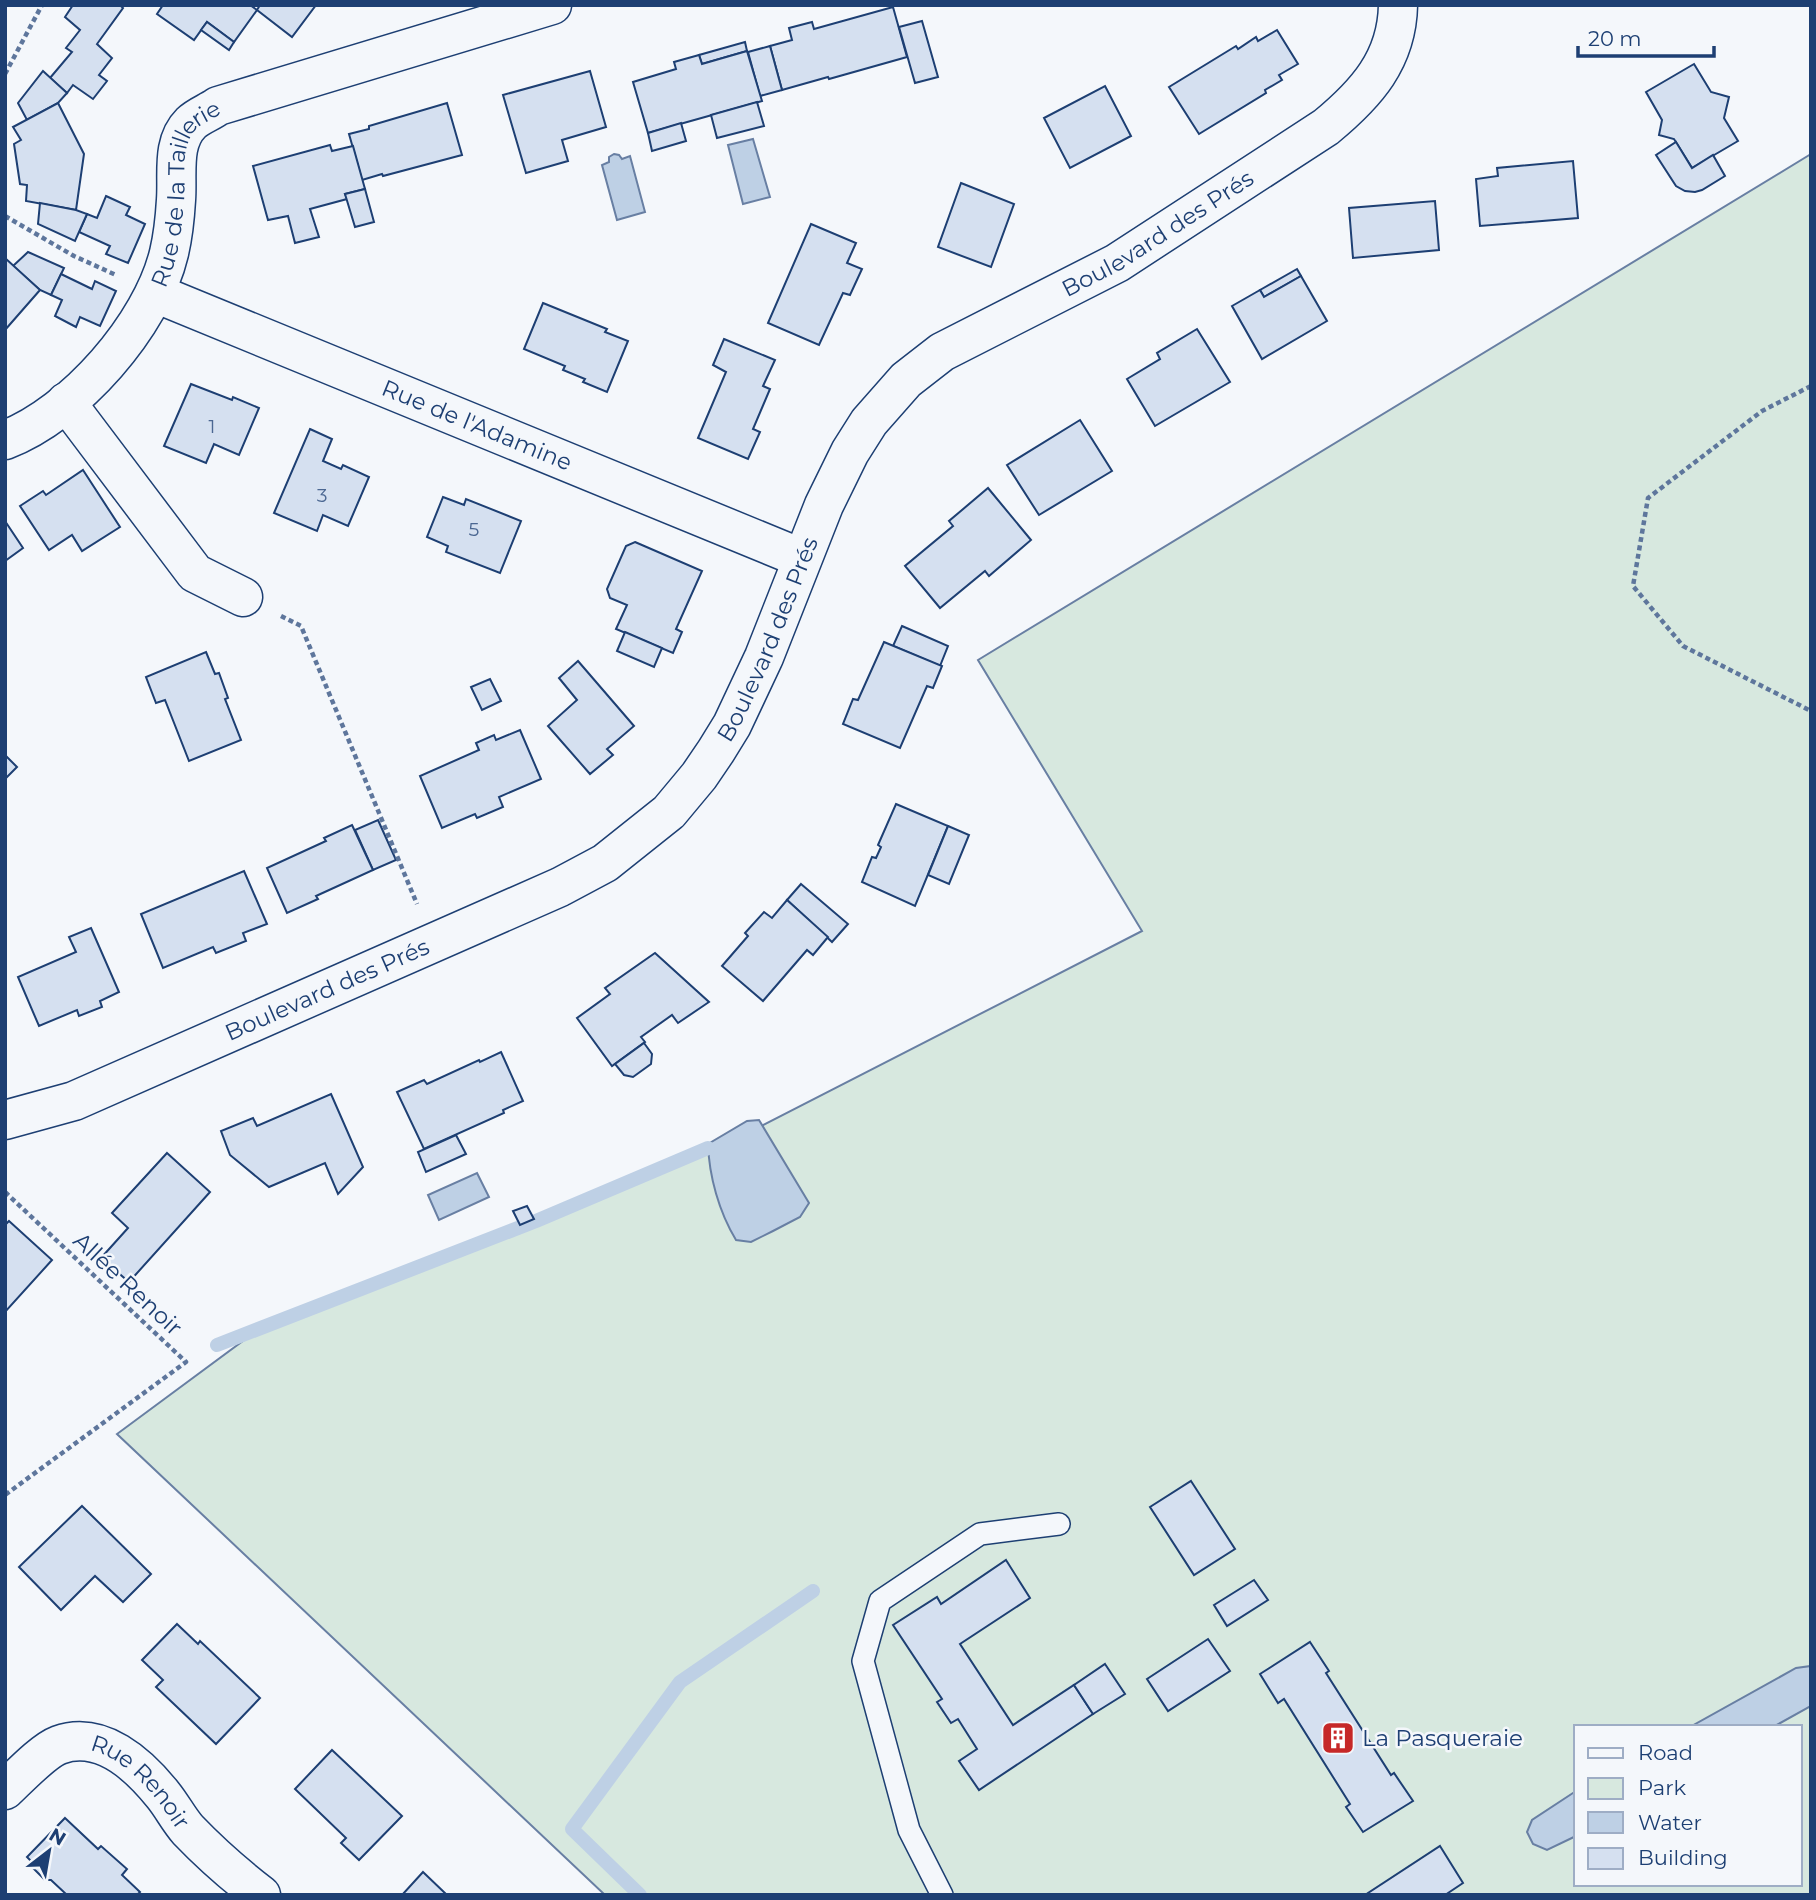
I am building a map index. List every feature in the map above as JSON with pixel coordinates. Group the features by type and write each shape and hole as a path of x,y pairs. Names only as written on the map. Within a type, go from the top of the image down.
{"street":[{"name":"Rue de la Taillerie","path":"5,440 36,426 96,374 133,330 155,293 169,254 176,201 177,151 180,138 191,123 218,106 552,5"},
{"name":"Boulevard des Prés","path":"5,1120 74,1101 561,887 605,863 668,812 699,776 732,725 764,657 801,558 850,452 869,422 906,380 942,352 1117,263 1326,127 1350,107 1370,85 1383,65 1393,42 1398,5"},
{"name":"Rue de l'Adamine","path":"155,293 801,558"},
{"path":"66,402 195,573 243,597"},
{"name":"Rue Renoir","path":"5,1790 58,1745 82,1742 99,1744 117,1751 163,1794 186,1828 217,1860 261,1895"}],"lane":[{"path":"942,1895 909,1830 863,1661 880,1601 980,1534 1059,1524"}],"path":[{"path":"5,74 42,5"},
{"path":"5,216 74,256 155,293"},
{"path":"1811,386 1762,411 1647,498 1633,586 1683,646 1811,711"},
{"path":"243,597 301,626 435,941"},
{"name":"Allée Renoir","path":"5,1192 186,1362 5,1494"}],"green space":[{"path":"1811,154 1811,1895 605,1895 117,1434 267,1323 730,1142 1142,931 978,660"}],"water":[{"path":"753,139 770,197 743,204 728,145"},
{"path":"614,154 622,159 630,156 645,212 617,220 602,165 609,162 609,157"},
{"path":"759,1120 809,1203 800,1217 751,1242 736,1240 725,1218 713,1181 708,1144 747,1121"},
{"path":"477,1173 489,1197 439,1220 428,1195"},
{"path":"1811,1666 1811,1706 1777,1725 1694,1725 1796,1668"},
{"path":"1574,1792 1574,1837 1547,1850 1533,1844 1527,1832 1532,1820"}],"building":[{"path":"73,5 120,5 123,8 97,44 112,58 99,75 107,81 93,99 73,85 67,93 50,78 72,52 66,48 80,30 65,17"},
{"path":"163,5 250,5 257,10 234,42 207,22 194,40 157,14"},
{"path":"260,5 316,5 292,37 257,10"},
{"path":"893,7 907,57 782,90 770,46 792,40 789,28 812,22 814,29"},
{"path":"922,21 938,77 915,83 899,27"},
{"path":"207,22 234,42 229,50 201,30"},
{"path":"1277,30 1298,64 1279,75 1282,80 1265,90 1266,93 1199,134 1169,87 1236,46 1238,49 1256,37 1258,41"},
{"path":"745,42 747,51 702,64 699,55"},
{"path":"770,46 782,90 760,96 748,52"},
{"path":"747,51 762,101 648,133 633,82 676,69 674,62 699,55 702,64"},
{"path":"1694,64 1711,92 1729,97 1724,118 1738,141 1692,168 1674,139 1659,135 1662,120 1646,92"},
{"path":"43,71 67,93 58,103 27,120 18,103"},
{"path":"590,71 606,127 562,140 568,161 526,173 503,95"},
{"path":"1105,86 1131,136 1070,168 1044,118"},
{"path":"757,102 764,126 717,138 711,115"},
{"path":"58,103 84,154 76,210 26,201 27,185 20,184 14,144 21,140 13,127"},
{"path":"447,103 462,155 362,180 349,134"},
{"path":"681,123 686,141 652,151 648,133"},
{"path":"1676,142 1692,168 1713,155 1725,176 1695,192 1676,186 1656,155"},
{"path":"330,145 332,151 353,146 365,189 345,194 347,199 310,209 319,237 295,243 288,216 268,220 253,166"},
{"path":"1573,161 1578,218 1480,226 1476,179 1498,176 1497,168"},
{"path":"961,183 1014,204 991,267 938,247"},
{"path":"365,189 374,222 355,227 345,194"},
{"path":"106,196 130,207 126,215 145,224 128,263 106,254 110,246 79,232 87,214 97,218"},
{"path":"1435,201 1439,250 1353,258 1349,208"},
{"path":"40,203 87,214 75,241 38,224"},
{"path":"811,224 856,243 847,263 862,269 850,295 843,293 819,345 768,323"},
{"path":"28,252 64,268 51,295 40,290 13,266"},
{"path":"5,258 40,290 5,330"},
{"path":"1297,269 1301,276 1264,297 1260,290"},
{"path":"61,274 92,289 95,281 116,291 100,326 80,317 76,327 55,316 62,300 51,295"},
{"path":"1301,276 1327,321 1262,359 1232,306 1260,290 1264,297"},
{"path":"543,303 607,329 605,332 628,341 607,392 563,370 565,366 524,349"},
{"path":"1197,329 1230,382 1155,426 1127,379 1160,359 1157,353"},
{"path":"724,339 775,360 763,386 770,389 753,429 760,432 748,459 698,438 726,372 713,365"},
{"path":"191,384 259,408 239,455 214,444 206,463 164,446"},
{"path":"1080,420 1112,471 1039,515 1007,465"},
{"path":"310,429 332,439 323,461 341,469 343,465 369,477 348,526 323,515 317,531 274,513"},
{"path":"83,470 120,527 82,551 72,535 49,550 20,506 43,491 46,495"},
{"path":"988,488 1031,540 989,576 985,571 940,608 905,566 953,526 949,521"},
{"path":"443,497 464,505 466,499 521,521 500,573 446,552 448,546 427,537"},
{"path":"5,521 23,548 5,561"},
{"path":"635,542 702,571 676,629 682,632 673,653 616,629 627,605 610,598 607,589 626,546"},
{"path":"902,626 948,646 940,666 893,646"},
{"path":"625,632 662,648 654,667 617,651"},
{"path":"884,642 942,666 933,688 927,686 900,748 843,724 853,699 858,700"},
{"path":"206,652 215,674 219,673 228,698 225,699 241,740 189,761 165,700 156,703 146,677"},
{"path":"578,661 634,726 607,749 613,755 590,774 548,726 577,700 559,678"},
{"path":"490,679 501,701 482,710 471,687"},
{"path":"520,730 541,779 499,797 503,807 477,818 475,814 442,828 420,776 479,750 476,743 494,735 496,740"},
{"path":"5,755 17,767 5,779"},
{"path":"896,804 948,826 915,906 862,882 872,857 876,858 881,847 878,845"},
{"path":"378,820 396,860 373,870 355,830"},
{"path":"352,825 373,870 316,896 318,899 287,913 267,868 326,841 324,838"},
{"path":"948,826 969,835 949,884 928,875"},
{"path":"244,871 267,924 243,933 246,941 216,953 213,947 163,968 141,914"},
{"path":"801,884 848,924 832,942 787,900"},
{"path":"787,900 828,937 813,955 807,950 763,1001 722,966 748,936 745,933 764,912 772,918"},
{"path":"91,928 119,992 100,1001 102,1007 79,1016 77,1010 39,1026 18,977 76,952 69,937"},
{"path":"655,953 709,1002 678,1023 672,1015 641,1037 645,1042 612,1066 577,1018 610,994 605,988"},
{"path":"644,1043 652,1054 651,1064 633,1077 624,1075 615,1064"},
{"path":"501,1052 523,1101 503,1110 504,1113 424,1149 397,1092 424,1080 427,1084"},
{"path":"331,1094 363,1167 338,1194 325,1163 269,1187 230,1155 221,1131 253,1118 257,1126"},
{"path":"456,1135 466,1154 426,1172 418,1152"},
{"path":"167,1153 210,1192 129,1282 101,1258 128,1228 112,1213"},
{"path":"527,1206 534,1219 520,1225 513,1211"},
{"path":"9,1221 52,1260 5,1312 5,1225"},
{"path":"1191,1481 1235,1549 1194,1575 1150,1507"},
{"path":"82,1506 151,1574 123,1602 95,1576 61,1610 19,1567"},
{"path":"1006,1560 1030,1598 960,1644 1013,1725 1074,1685 1093,1714 979,1790 959,1761 977,1749 958,1719 951,1723 937,1702 942,1699 893,1625 937,1597 941,1604"},
{"path":"1254,1580 1268,1600 1227,1626 1214,1605"},
{"path":"177,1624 198,1644 200,1641 260,1698 216,1744 156,1687 163,1680 142,1660"},
{"path":"1208,1639 1230,1671 1168,1711 1147,1679"},
{"name":"La Pasqueraie","path":"1310,1642 1329,1671 1326,1673 1391,1775 1394,1773 1413,1801 1363,1832 1346,1807 1350,1804 1284,1699 1278,1703 1260,1674"},
{"path":"1105,1664 1125,1694 1093,1714 1074,1685"},
{"path":"332,1750 402,1816 359,1860 341,1843 346,1838 295,1789"},
{"path":"65,1818 98,1849 101,1846 127,1869 122,1875 140,1892 137,1895 67,1895 51,1880 45,1880 31,1866 27,1857"},
{"path":"1440,1846 1463,1883 1445,1895 1365,1895"},
{"path":"423,1872 447,1895 402,1895"}],"waterway":[{"path":"217,1345 536,1221 708,1148"},
{"path":"640,1895 572,1829 680,1682 813,1591"}],"place":[{"name":"La Pasqueraie","path":"1338,1738"}]}
